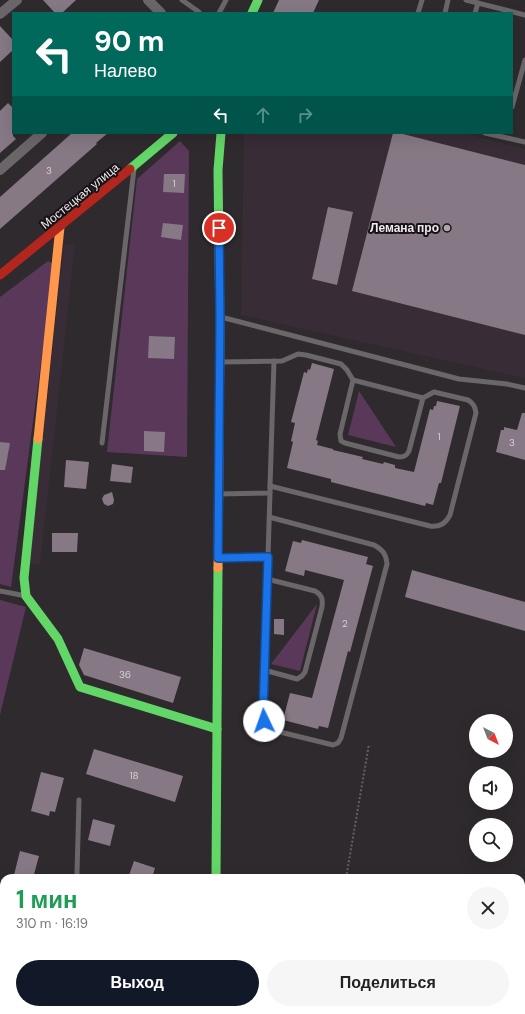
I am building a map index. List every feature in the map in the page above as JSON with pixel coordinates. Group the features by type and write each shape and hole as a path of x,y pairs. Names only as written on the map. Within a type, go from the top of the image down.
{"street":[{"path":"0,14 17,0"},
{"path":"148,0 160,12"},
{"path":"252,12 258,0"},
{"path":"0,170 41,134"},
{"name":"Мостецкая улица","path":"0,275 172,134"},
{"path":"216,874 220,362 218,170 221,134"},
{"path":"60,227 24,578 26,596 58,639 80,687 217,730"}],"lane":[{"path":"182,0 198,12"},
{"path":"220,12 226,0"},
{"path":"418,12 422,0"},
{"path":"445,12 448,0"},
{"path":"466,0 511,12"},
{"path":"475,12 478,3"},
{"path":"513,13 525,16"},
{"path":"513,103 525,60"},
{"path":"504,135 525,142"},
{"path":"102,443 134,166"},
{"path":"220,317 459,379 507,384 525,388"},
{"path":"220,362 282,361 298,354 341,364 353,380 340,438 345,443 403,457 408,454 423,398"},
{"path":"269,517 374,545 382,549 387,556 387,564 341,738 338,743 333,746 276,731 268,727 264,721 264,670 274,361"},
{"path":"270,486 430,526 436,527 442,525 447,520 450,515 476,413 472,402 434,392 423,398 353,380"},
{"path":"219,494 270,494"},
{"path":"218,558 268,557"},
{"path":"264,670 297,679 302,676 307,665 323,599 315,591 267,579"},
{"path":"0,590 26,596"},
{"path":"76,874 79,800"}],"path":[{"path":"347,874 369,744"}],"shaded area":[{"path":"244,134 468,134 525,149 525,378 241,315"},
{"path":"180,141 189,151 187,457 107,452 137,179"},
{"path":"64,244 75,245 40,565 29,564"},
{"path":"48,261 54,264 11,587 0,584 0,297"},
{"path":"359,391 396,447 348,435"},
{"path":"0,600 26,607 0,715"},
{"path":"317,604 300,671 271,664"}],"building":[{"path":"43,0 76,0 63,12 54,12"},
{"path":"279,0 319,0 313,12 273,12"},
{"path":"0,26 12,39 12,51 0,62"},
{"path":"8,103 12,107 12,134 16,139 0,153 0,111"},
{"path":"71,134 107,134 0,229 0,197"},
{"name":"Лемана про","path":"393,134 403,134 525,165 525,335 352,291"},
{"path":"164,174 185,174 184,193 163,192"},
{"path":"328,207 353,212 337,285 312,279"},
{"path":"163,223 183,225 181,240 161,237"},
{"path":"149,336 175,337 174,359 148,358"},
{"path":"312,363 334,369 316,440 318,441 317,445 363,457 362,459 383,464 384,462 395,465 395,468 414,472 430,409 433,410 437,401 460,406 441,483 439,483 433,505 426,503 425,506 331,482 331,479 287,468 293,442 291,441 295,423 291,422 304,372 307,373 308,369 310,370"},
{"path":"522,413 525,413 525,460 496,452 501,430 504,430 504,427 517,430"},
{"path":"144,431 165,432 164,452 144,451"},
{"path":"0,442 10,443 5,470 0,470"},
{"path":"66,460 89,462 86,489 64,487"},
{"path":"112,464 133,467 131,483 110,481"},
{"path":"112,492 114,500 113,504 108,506 104,504 102,499 104,495"},
{"path":"52,533 78,533 77,552 52,552"},
{"path":"302,540 368,557 366,564 373,566 350,652 348,651 328,728 319,726 318,729 283,720 290,693 312,698 344,580 305,570 304,576 285,571 293,541 301,543"},
{"path":"412,570 525,602 525,631 405,597"},
{"path":"274,619 284,619 284,635 274,634"},
{"path":"84,648 181,677 173,703 84,675 79,665"},
{"path":"94,749 183,776 175,802 86,774"},
{"path":"41,772 64,778 55,812 50,811 49,816 31,811"},
{"path":"93,819 115,825 110,846 88,840"},
{"path":"20,851 39,856 34,874 14,874"},
{"path":"134,861 155,868 153,874 129,874"}],"traffic: fast":[{"path":"252,12 258,0"},
{"path":"130,169 172,134"},
{"path":"220,329 218,170 221,134"},
{"path":"38,439 24,578 26,596 58,639 80,687 217,729"},
{"path":"216,874 218,568"}],"traffic: slow":[{"path":"38,439 60,227"},
{"path":"218,568 220,329"}],"traffic: jam":[{"path":"0,275 130,169"}],"place":[{"name":"Лемана про","path":"447,228"}],"route":[{"path":"219,228 220,317 218,558 268,557 264,721"}]}
